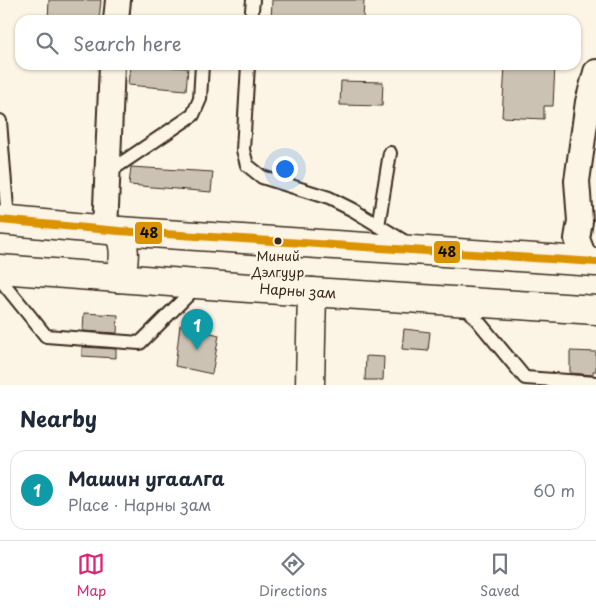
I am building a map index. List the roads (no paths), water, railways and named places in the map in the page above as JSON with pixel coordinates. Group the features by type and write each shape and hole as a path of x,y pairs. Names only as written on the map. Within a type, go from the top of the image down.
{"main road":[{"path":"4,220 112,230 591,262"},
{"path":"112,230 124,244 123,269 117,278"},
{"name":"Нарны зам","path":"0,269 321,293 596,310"},
{"path":"310,385 321,293"},
{"path":"321,293 326,385"}],"street":[{"path":"116,15 118,0"},
{"path":"112,70 107,173 112,230"},
{"path":"591,262 577,239 588,222 577,181 588,102 596,72"}],"lane":[{"path":"252,15 253,0"},
{"path":"107,173 193,115 200,99 202,70"},
{"path":"248,70 243,150 247,166 262,177 329,198 353,210 417,249"},
{"path":"0,121 4,220"},
{"path":"378,226 390,153"},
{"path":"0,279 46,336 140,343 199,284"},
{"path":"462,302 525,378 596,383"}],"place":[{"name":"Миний Дэлгуур","path":"278,241"},
{"name":"Машин угаалга","path":"197,350"}]}
